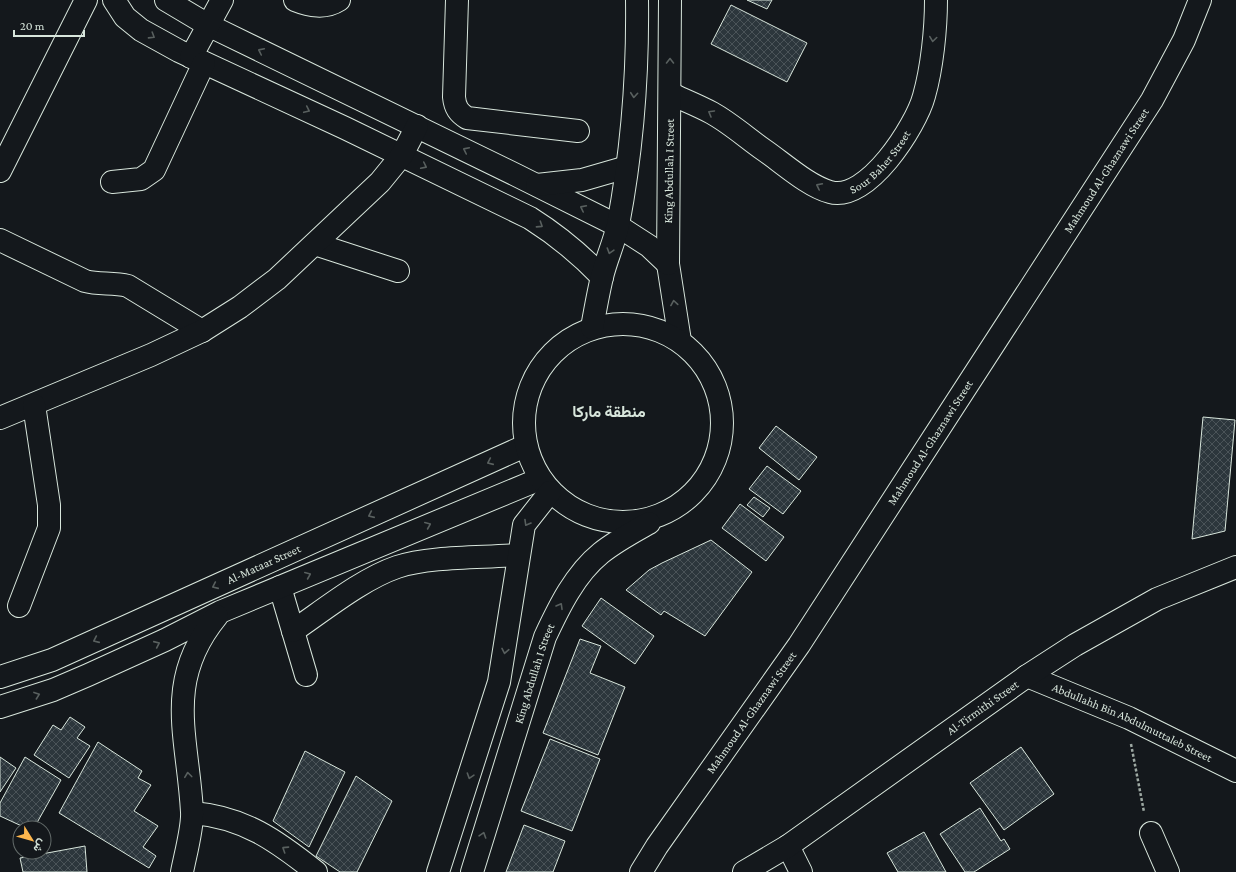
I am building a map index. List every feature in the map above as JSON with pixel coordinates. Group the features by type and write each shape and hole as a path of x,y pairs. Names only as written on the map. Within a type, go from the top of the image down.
{"street":[{"path":"0,171 86,0"},
{"path":"114,0 126,17 141,30 197,60 402,155 530,218 556,235 580,255 602,277"},
{"path":"166,0 190,7 208,25 516,174 618,226 649,246 668,264"},
{"path":"112,182 141,179 154,170 197,60 208,25 222,0"},
{"path":"295,0 310,5 324,6 339,0"},
{"path":"457,0 454,97 455,106 460,114 467,118 578,131"},
{"path":"592,328 602,277 618,226 627,167 638,41 637,0"},
{"name":"King Abdullah I Street","path":"670,0 668,264 680,341"},
{"name":"Sour Baher Street","path":"670,94 713,113 807,180 831,192 851,190 868,181 884,166 910,129 924,97 936,19 936,0"},
{"name":"Mahmoud Al-Ghaznawi Street","path":"641,872 657,846 799,645 1152,100 1184,40 1200,0"},
{"path":"264,91 280,92 288,86 291,80 290,74 280,60"},
{"path":"345,128 336,117 335,107 343,99 357,98"},
{"path":"0,418 34,405 202,331 240,307 277,279 380,182 402,155 417,126"},
{"path":"537,185 582,180 627,167"},
{"path":"502,203 516,174"},
{"path":"0,240 85,281 94,284 117,283 128,286 202,331"},
{"path":"315,244 398,271"},
{"path":"615,324 638,324 660,330 680,341 700,360 714,382 722,408 722,435 715,461 702,485 682,504 659,517 636,522 612,523 589,518 568,507 545,486 525,446 523,421 526,397 536,374 551,354 565,342 592,328 615,324"},
{"path":"19,606 49,528 49,505 34,405"},
{"name":"Al-Mataar Street","path":"0,677 52,660 525,446"},
{"path":"438,872 499,682 507,638 511,596 524,525 545,486"},
{"path":"0,707 53,690 88,675 165,640 220,612 280,587 545,486"},
{"name":"King Abdullah I Street","path":"472,872 545,637 558,608 576,580 601,553 659,517"},
{"path":"293,631 365,583 398,567 433,561 518,555"},
{"name":"Al-Tirmithi Street","path":"744,872 788,846 1027,676 1075,645 1157,599 1236,567"},
{"path":"280,587 306,674"},
{"path":"182,872 192,813 183,737 184,688 194,650 203,633 220,612"},
{"name":"Abdullahh Bin Abdulmuttaleb Street","path":"1027,676 1129,718 1236,771"},
{"path":"192,813 214,815 232,820 254,829 316,872"},
{"path":"1151,833 1168,872"},
{"path":"788,846 801,872"}],"path":[{"path":"1132,756 1141,802"}],"building":[{"path":"747,0 772,0 767,9"},
{"path":"731,5 807,43 787,82 711,44"},
{"path":"1203,417 1235,420 1225,531 1192,539"},
{"path":"776,426 817,457 799,480 759,448"},
{"path":"767,466 801,491 783,514 749,489"},
{"path":"754,497 770,508 763,517 747,505"},
{"path":"740,504 784,537 766,561 722,528"},
{"path":"711,540 752,572 705,636 664,611 661,615 626,590 649,570"},
{"path":"601,598 654,636 635,664 582,626"},
{"path":"580,639 601,646 590,673 625,687 598,755 543,733"},
{"path":"70,717 85,727 77,738 90,746 69,778 34,755 53,725 61,730"},
{"path":"550,739 600,759 572,831 521,811"},
{"path":"98,742 142,771 138,778 151,785 134,811 158,826 143,847 156,856 149,868 59,813"},
{"path":"1021,747 1054,794 1004,830 970,783"},
{"path":"305,751 345,772 309,847 273,821"},
{"path":"0,757 16,768 0,792"},
{"path":"25,757 61,780 38,820 12,820 12,822 0,816 0,803"},
{"path":"356,776 392,801 357,872 340,872 316,856"},
{"path":"980,808 1001,841 1004,839 1010,849 974,872 965,872 940,834"},
{"path":"524,825 565,841 553,872 506,872"},
{"path":"924,832 946,872 898,872 887,853"},
{"path":"85,846 87,872 23,872 20,860 52,860 52,852"}],"district":[{"name":"منطقة ماركا","path":"609,411"}]}
